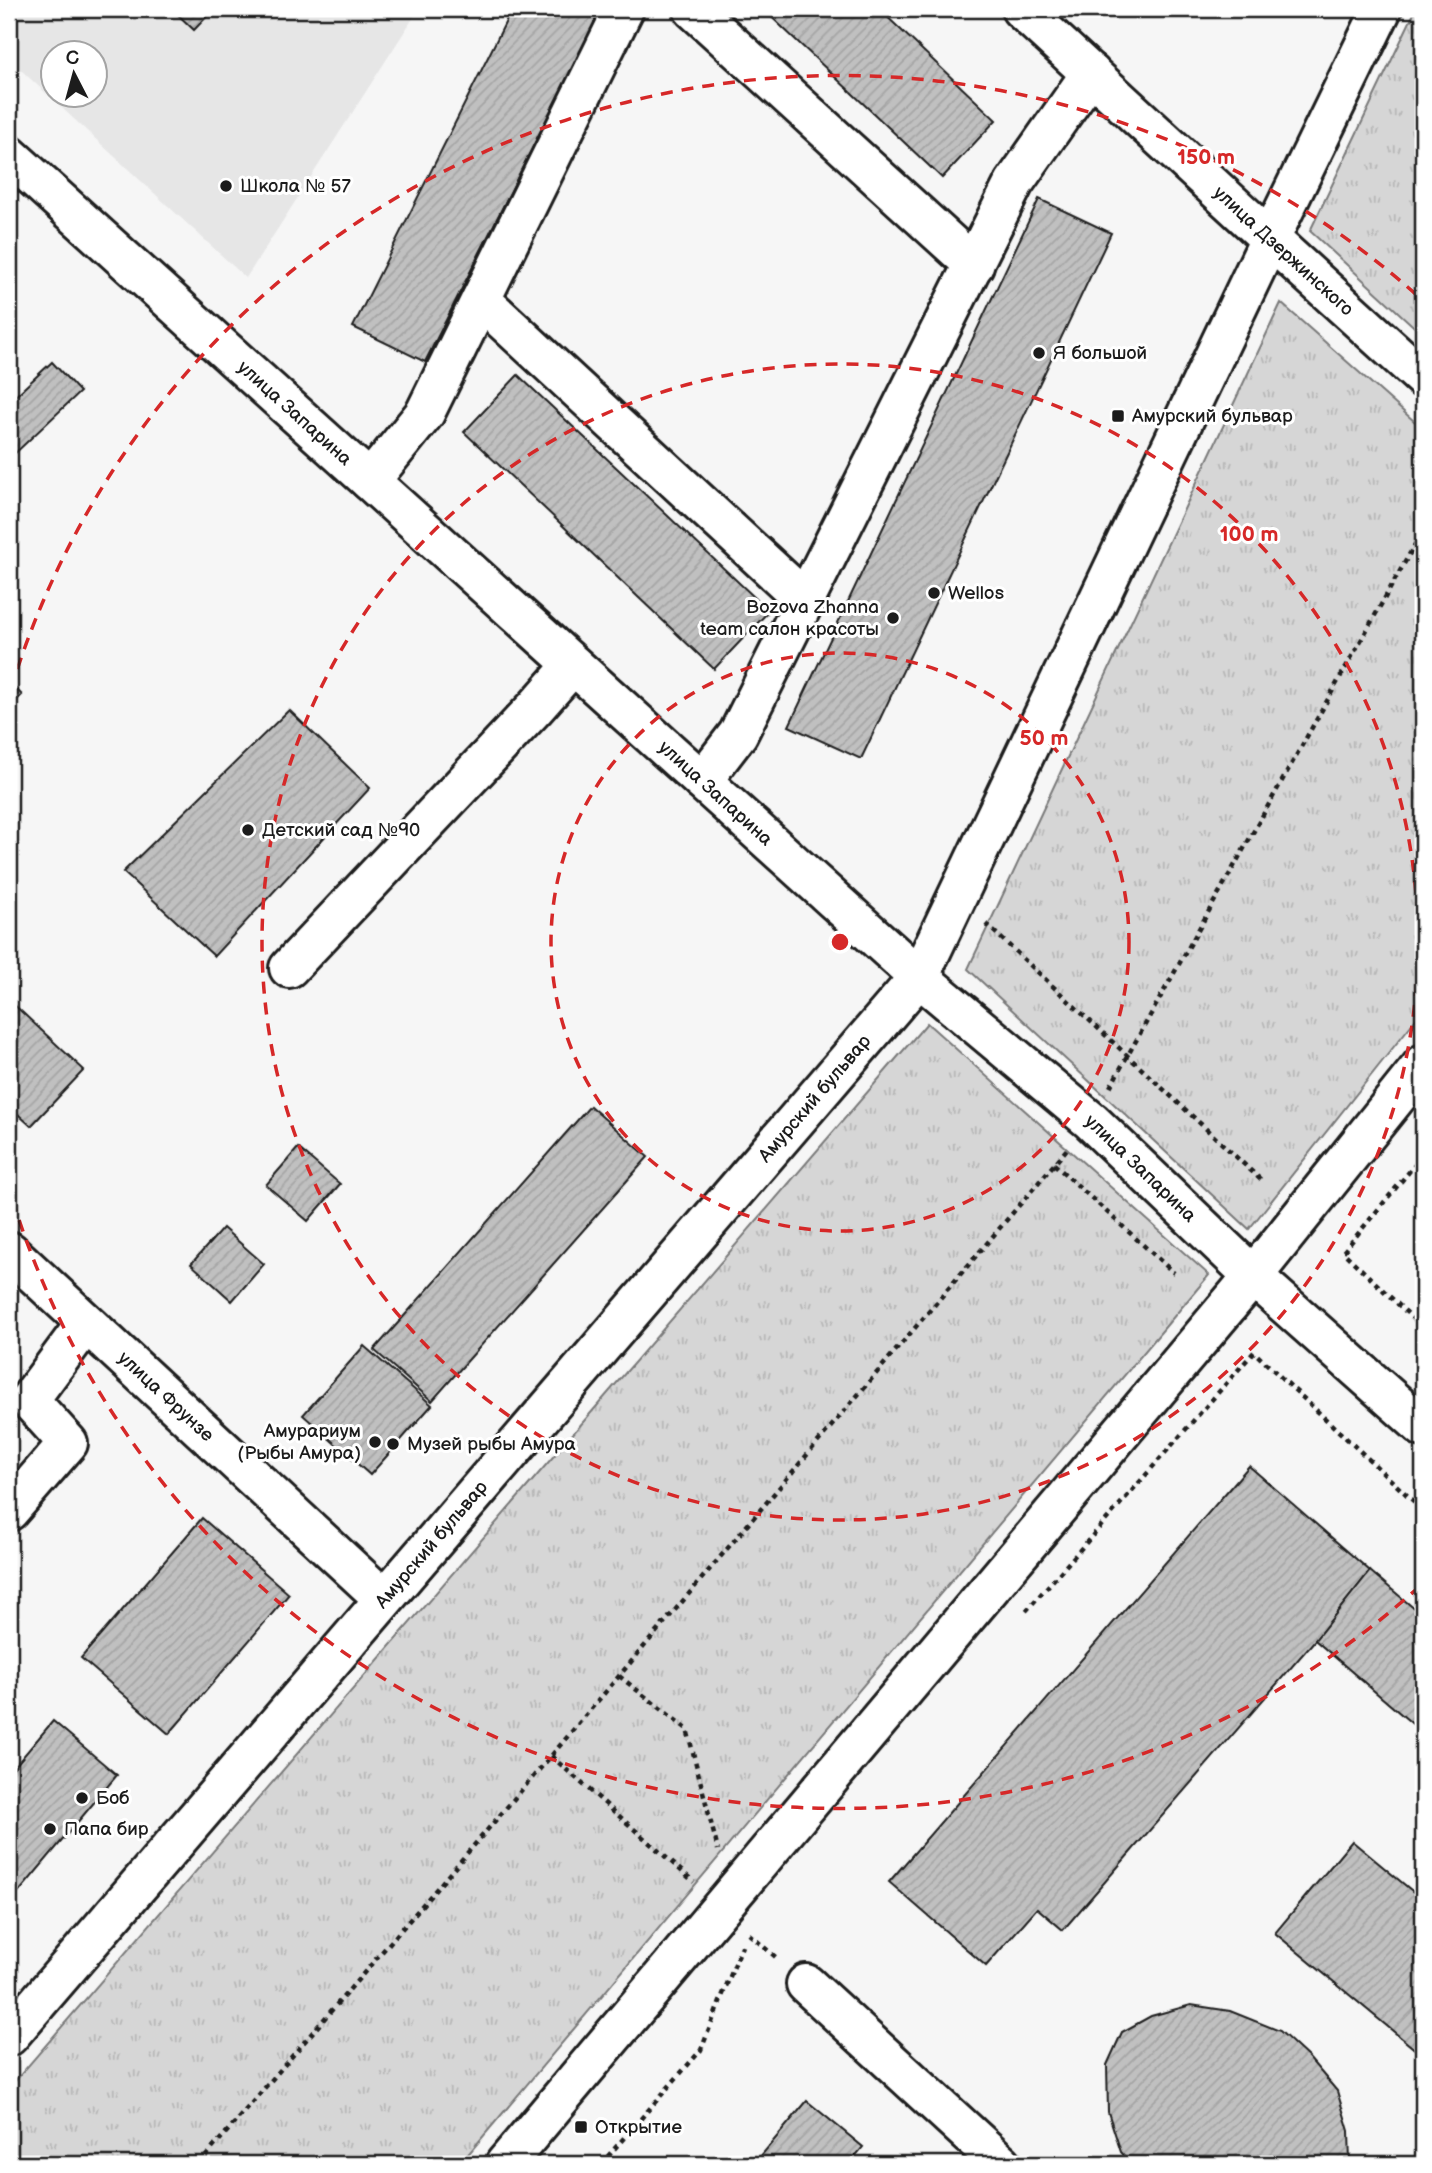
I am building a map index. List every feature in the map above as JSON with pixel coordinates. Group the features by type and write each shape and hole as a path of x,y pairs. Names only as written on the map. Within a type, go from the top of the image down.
{"street":[{"path":"370,481 425,413 624,9"},
{"path":"692,9 974,265"},
{"name":"улица Дзержинского","path":"1021,9 1423,378"},
{"name":"Амурский бульвар","path":"9,2036 919,977 1382,9"},
{"path":"702,781 738,734 1014,183 1091,73"},
{"name":"улица Запарина","path":"9,155 919,977 1091,1121 1253,1276 1423,1427"},
{"path":"481,300 805,600"},
{"path":"289,968 573,666"},
{"path":"505,2164 734,1920 1423,1064"},
{"name":"улица Фрунзе","path":"9,1251 383,1598"},
{"path":"9,1511 68,1443 29,1400 86,1323"},
{"path":"806,1984 1002,2164"}],"path":[{"path":"199,2164 551,1756 1091,1121 1423,530"},
{"path":"957,897 1261,1180"},
{"path":"1423,1155 1343,1252 1423,1328"},
{"path":"1054,1164 1174,1273"},
{"path":"1024,1614 1254,1352 1423,1510"},
{"path":"619,1676 687,1729 720,1858"},
{"path":"551,1756 734,1920 701,2050 601,2164"}],"shaded area":[{"name":"Школа № 57","path":"9,9 419,9 246,278 62,108 108,108 108,38 38,38 38,86 9,59"}],"green space":[{"path":"1416,9 1423,9 1423,335 1310,231"},
{"path":"1281,303 1423,429 1423,1010 1249,1229 968,969"},
{"path":"927,1023 1209,1275 460,2164 9,2164 9,2088"}],"building":[{"path":"172,9 214,9 194,30"},
{"path":"512,9 602,9 425,362 353,327"},
{"path":"763,9 879,9 996,120 942,178"},
{"path":"1039,199 1111,233 861,759 789,726"},
{"path":"52,362 80,392 9,459 9,402"},
{"path":"518,375 769,611 714,669 464,432"},
{"path":"9,682 22,695 9,708"},
{"name":"Детский сад №90","path":"289,710 370,788 214,956 123,872"},
{"path":"9,1000 84,1070 31,1126 9,1106"},
{"path":"590,1106 648,1157 432,1401 374,1350"},
{"path":"298,1148 340,1184 308,1221 266,1185"},
{"path":"223,1228 264,1264 232,1301 191,1264"},
{"path":"364,1346 432,1405 370,1475 303,1415"},
{"path":"1249,1466 1370,1571 1315,1640 1063,1930 1037,1908 986,1966 889,1882"},
{"path":"202,1518 289,1594 169,1734 81,1658"},
{"path":"1370,1571 1423,1616 1423,1733 1315,1640"},
{"path":"53,1721 117,1775 9,1904 9,1773"},
{"path":"1352,1841 1423,1900 1423,2056 1275,1933"},
{"path":"1191,2005 1230,2011 1280,2031 1309,2058 1337,2091 1349,2131 1350,2164 1131,2164 1121,2152 1108,2112 1107,2065 1122,2032 1151,2016"},
{"path":"807,2101 863,2147 849,2164 754,2164"}],"place":[{"name":"Школа № 57","path":"226,186"},
{"name":"Я большой","path":"1039,353"},
{"name":"Амурский бульвар","path":"1118,416"},
{"name":"Wellos","path":"934,593"},
{"name":"Bozova Zhanna team салон красоты","path":"893,618"},
{"name":"Детский сад №90","path":"248,830"},
{"name":"Амурариум (Рыбы Амура)","path":"375,1442"},
{"name":"Музей рыбы Амура","path":"393,1444"},
{"name":"Боб","path":"82,1798"},
{"name":"Папа бир","path":"50,1829"},
{"name":"Открытие","path":"581,2127"}]}
